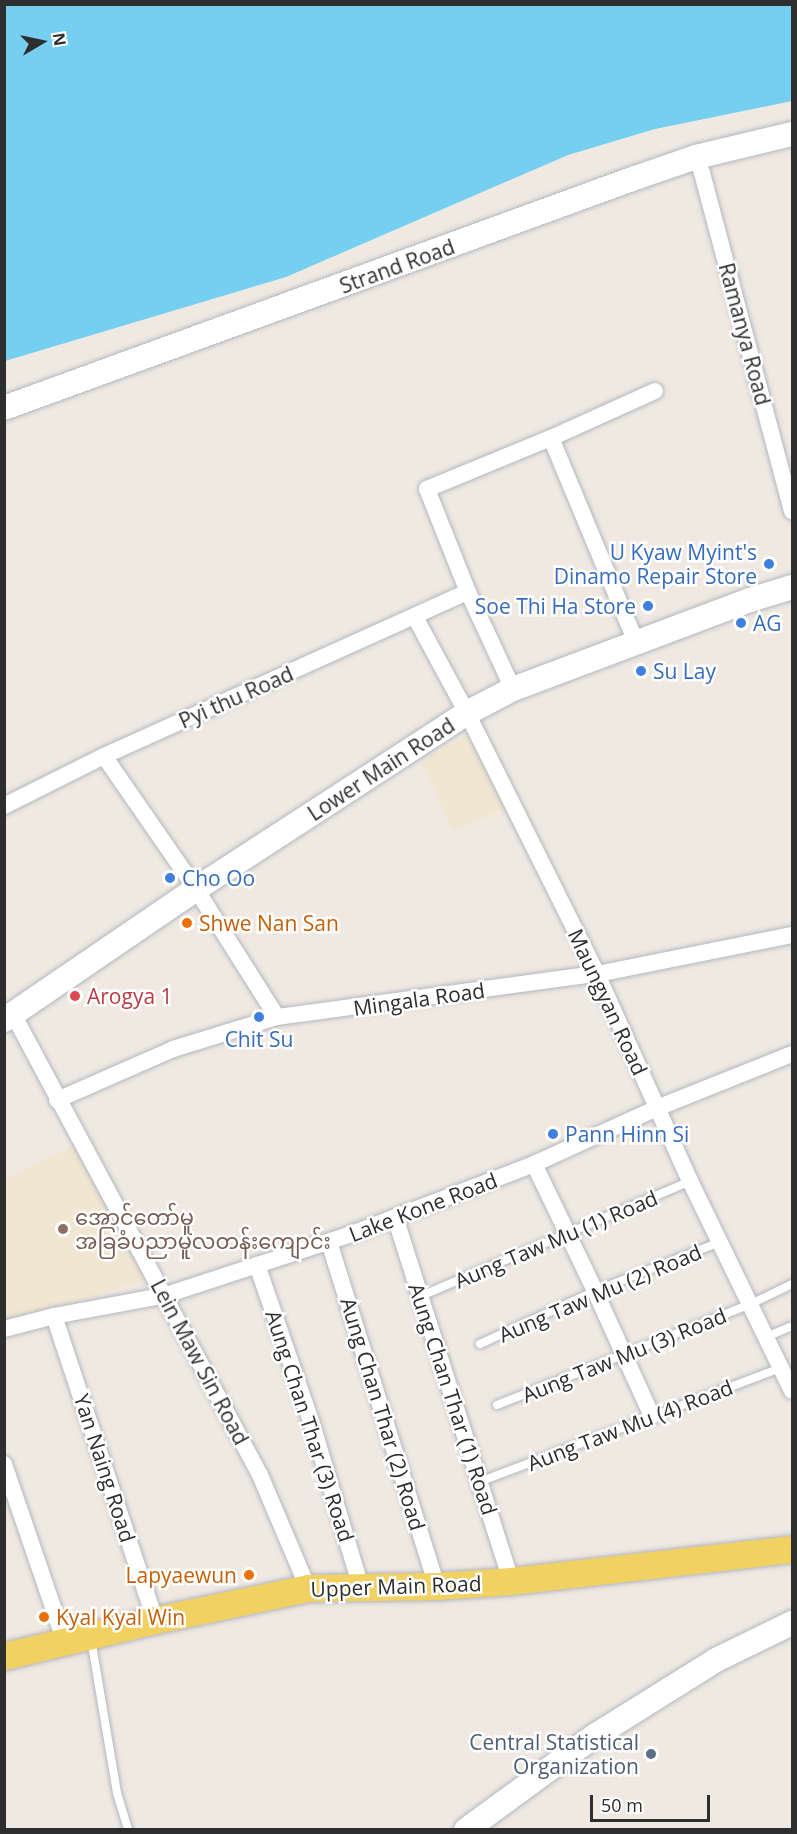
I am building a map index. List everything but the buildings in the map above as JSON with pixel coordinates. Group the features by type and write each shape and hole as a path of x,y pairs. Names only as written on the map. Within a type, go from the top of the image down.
{"main road":[{"name":"Strand Road","path":"4,408 696,157 792,134"},
{"name":"Lower Main Road","path":"9,1017 196,889 467,713 513,688 792,587"},
{"name":"Upper Main Road","path":"4,1656 155,1620 308,1588 437,1586 511,1581 792,1549"},
{"path":"466,1830 593,1737 716,1660 792,1623"}],"street":[{"name":"Ramanya Road","path":"696,157 792,511"},
{"path":"513,688 468,592 427,489 551,438 655,391"},
{"path":"551,438 636,642"},
{"name":"Pyi thu Road","path":"4,806 104,756 468,592"},
{"name":"Maungyan Road","path":"415,617 467,713 597,974 690,1181 792,1391"},
{"path":"104,756 196,889 277,1017"},
{"name":"Mingala Road","path":"57,1100 173,1049 277,1017 597,974 792,935"},
{"name":"Lein Maw Sin Road","path":"9,1017 166,1295 260,1475 308,1588"},
{"name":"Lake Kone Road","path":"4,1329 54,1316 166,1295 329,1242 534,1164 657,1107 792,1054"},
{"path":"534,1164 596,1291 652,1416"},
{"name":"Aung Chan Thar (1) Road","path":"395,1217 511,1581"},
{"name":"Aung Chan Thar (2) Road","path":"329,1242 437,1586"},
{"name":"Aung Chan Thar (3) Road","path":"258,1265 312,1424 362,1587"},
{"name":"Yan Naing Road","path":"54,1316 155,1620"},
{"path":"4,1464 78,1639"}],"lane":[{"name":"Aung Taw Mu (1) Road","path":"421,1296 690,1181"},
{"name":"Aung Taw Mu (2) Road","path":"480,1344 596,1291 720,1242"},
{"name":"Aung Taw Mu (3) Road","path":"497,1405 622,1353 751,1304 792,1284"},
{"path":"766,1337 792,1326"},
{"name":"Aung Taw Mu (4) Road","path":"480,1482 781,1368"},
{"path":"78,1639 128,1830"}],"shaded area":[{"path":"467,735 507,808 452,831 422,762"},
{"name":"အောင်တော်မူ အခြခံပညာမူလတန်းကျောင်း","path":"75,1145 150,1278 5,1324 5,1179"}],"water":[{"path":"5,4 792,5 792,101 655,129 568,155 286,277 5,361"}],"place":[{"name":"U Kyaw Myint's Dinamo Repair Store","path":"769,564"},
{"name":"Soe Thi Ha Store","path":"648,606"},
{"name":"AG","path":"741,623"},
{"name":"Su Lay","path":"641,671"},
{"name":"Cho Oo","path":"170,878"},
{"name":"Shwe Nan San","path":"187,923"},
{"name":"Arogya 1","path":"75,996"},
{"name":"Chit Su","path":"259,1017"},
{"name":"Pann Hinn Si","path":"553,1134"},
{"name":"အောင်တော်မူ အခြခံပညာမူလတန်းကျောင်း","path":"63,1229"},
{"name":"Lapyaewun","path":"249,1575"},
{"name":"Kyal Kyal Win","path":"44,1617"},
{"name":"Central Statistical Organization","path":"651,1754"}]}
